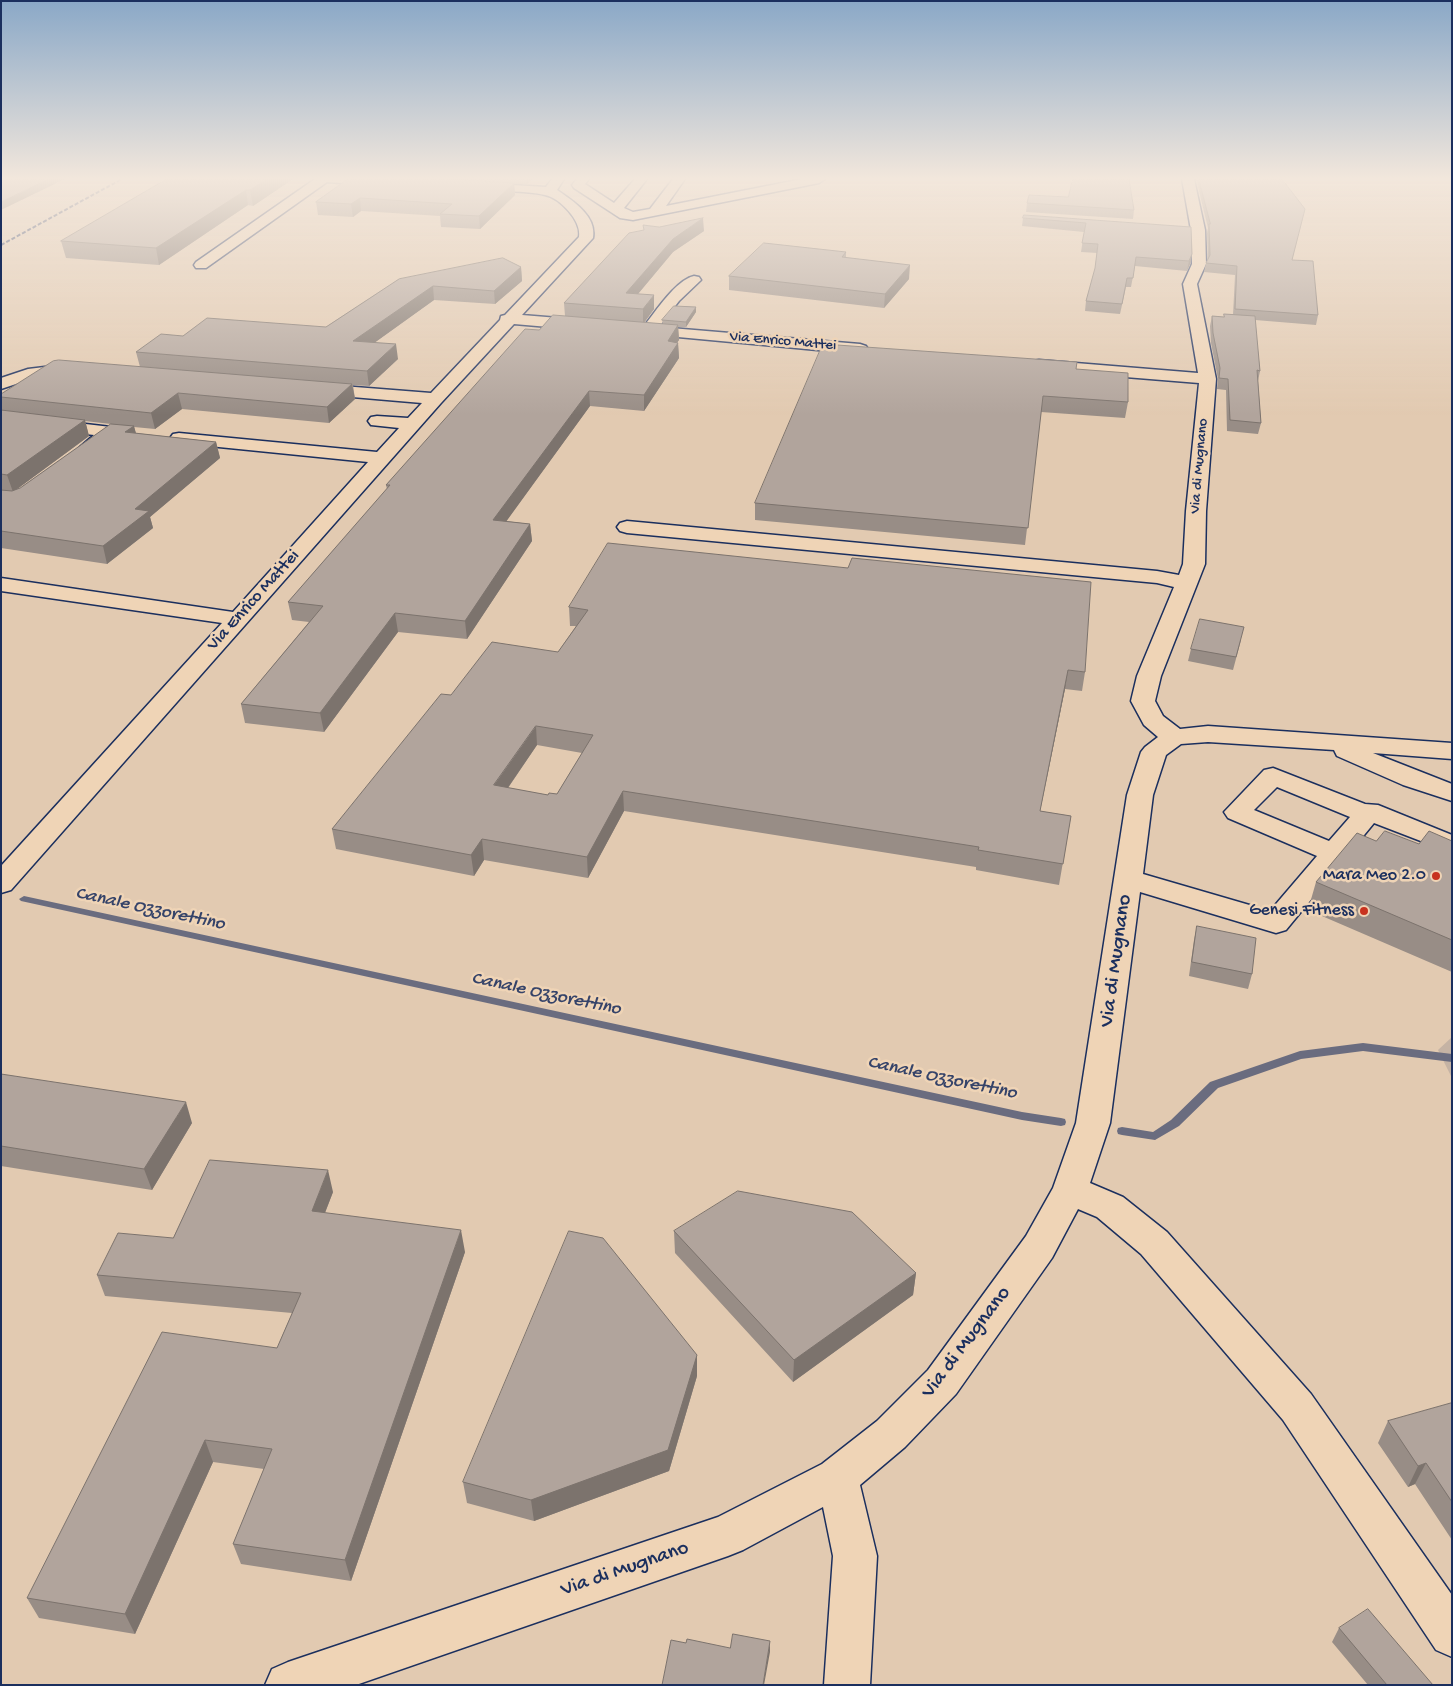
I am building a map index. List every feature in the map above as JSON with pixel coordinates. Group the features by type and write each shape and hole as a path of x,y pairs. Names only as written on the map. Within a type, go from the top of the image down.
{"street":[{"path":"201,265 211,258"},
{"name":"Via Enrico Mattei","path":"1,884 381,458 507,319 567,258"},
{"name":"Via di Mugnano","path":"288,1685 728,1535 838,1478 891,1434 942,1382 1038,1247 1070,1190 1093,1123 1140,795 1154,752 1174,737 1153,720 1143,701 1149,676 1194,564 1196,511 1208,379 1190,284 1199,264 1198,258"},
{"path":"648,331 674,298 694,280"},
{"path":"507,319 601,327"},
{"name":"Via Enrico Mattei","path":"629,329 879,351"},
{"path":"1023,364 1208,379"},
{"path":"1,384 28,374 67,368 87,370"},
{"path":"305,388 435,399"},
{"path":"1,419 132,434"},
{"path":"377,421 412,424"},
{"path":"71,460 111,432"},
{"path":"160,436 381,458"},
{"path":"627,527 1157,576 1186,583"},
{"path":"1,584 238,619"},
{"path":"1174,737 1208,734 1452,751"},
{"path":"1324,742 1412,779 1452,793"},
{"path":"1334,853 1237,812 1273,776 1366,814"},
{"path":"1128,879 1276,923 1368,811 1452,845"},
{"path":"1070,1190 1110,1207 1154,1243 1232,1331 1297,1407 1452,1634"},
{"path":"838,1478 855,1556 847,1685"}],"shaded area":[{"path":"1452,1037 1452,1078 1438,1050"}],"building":[{"path":"503,258 521,267 494,291 433,286 353,341 396,344 367,371 136,352 161,334 183,336 207,318 326,327 399,279"},
{"path":"606,258 657,258 626,293 654,295 643,309 564,303"},
{"path":"748,258 848,258 910,265 885,294 729,276"},
{"path":"1096,258 1136,258 1133,278 1127,278 1122,304 1086,301"},
{"path":"1145,258 1190,258 1189,261"},
{"path":"1209,258 1293,258 1292,260 1313,261 1318,315 1235,309 1237,266 1206,263"},
{"path":"674,306 696,307 686,322 662,320"},
{"path":"1224,314 1255,316 1260,371 1257,370 1261,423 1230,420 1228,379 1219,378 1220,368 1213,333 1212,316 1224,317"},
{"path":"553,315 678,325 668,341 678,343 644,395 589,391 493,520 530,524 465,621 395,613 320,713 241,704 323,606 288,602 390,485 386,485 525,329 539,330"},
{"path":"823,344 1077,362 1076,369 1128,373 1128,402 1043,396 1028,528 755,503"},
{"path":"53,361 352,384 327,407 178,393 151,413 1,397 1,394"},
{"path":"1,410 85,420 7,475 1,474"},
{"path":"111,424 134,426 125,432 216,442 135,509 149,511 103,546 1,531 1,490 12,491 20,488"},
{"path":"608,543 848,568 852,558 1091,582 1085,672 1068,670 1040,811 1071,816 1063,864 978,850 979,847 623,791 587,857 482,839 471,855 332,829 441,694 451,695 492,642 558,652 588,610 569,607","holes":["536,726 593,735 557,794 549,793 548,795 494,785"]},
{"path":"1200,619 1244,627 1236,657 1191,649"},
{"path":"1385,831 1419,844 1429,831 1452,841 1452,940 1316,882 1357,833 1376,841"},
{"path":"1197,926 1256,938 1252,974 1192,962"},
{"path":"1,1074 186,1102 144,1169 1,1146"},
{"path":"210,1160 328,1170 312,1211 461,1230 345,1560 233,1544 272,1449 205,1440 125,1614 27,1598 162,1332 277,1348 301,1293 97,1275 118,1233 173,1238"},
{"path":"738,1191 852,1212 916,1273 794,1360 674,1231"},
{"path":"569,1231 603,1238 697,1355 668,1450 531,1500 463,1482"},
{"path":"1452,1403 1452,1502 1426,1463 1418,1466 1388,1421"},
{"path":"1368,1609 1433,1685 1387,1685 1339,1628"},
{"path":"733,1634 770,1641 763,1685 662,1685 671,1640 686,1643 687,1639 730,1648"}],"waterway":[{"name":"Canale Ozzorettino","path":"24,899 1022,1116 1061,1122"},
{"name":"Canale Ozzorettino","path":"1122,1131 1155,1136 1175,1123 1214,1085 1300,1055 1363,1047 1452,1058"}],"place":[{"name":"Mara Meo 2.0","path":"1436,876"},
{"name":"Genesi Fitness","path":"1364,911"}]}
